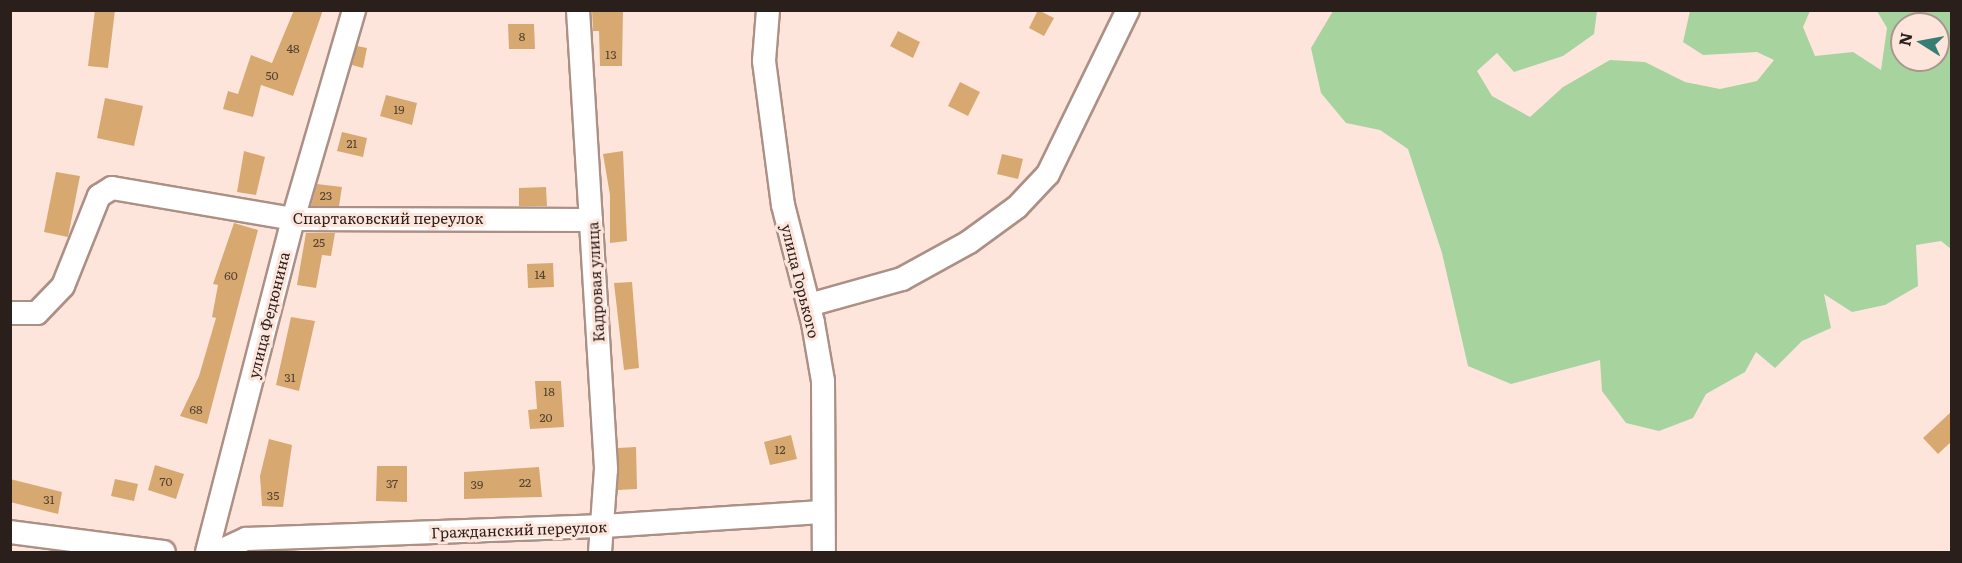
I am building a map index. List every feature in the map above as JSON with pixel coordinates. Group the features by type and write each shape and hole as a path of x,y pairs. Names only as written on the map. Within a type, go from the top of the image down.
{"street":[{"name":"улица Федюнина","path":"207,552 292,219 354,10"},
{"name":"Кадровая улица","path":"578,10 606,469 604,526 600,552"},
{"name":"улица Горького","path":"768,10 764,61 783,206 808,305 823,381 824,552"},
{"path":"808,305 902,279 969,242 1017,207 1048,174 1128,10"},
{"name":"Спартаковский переулок","path":"10,313 37,313 63,286 99,196 111,188 292,219 591,220"},
{"name":"Гражданский переулок","path":"218,552 246,539 604,526 822,512"},
{"path":"10,532 164,552"}],"green space":[{"path":"1333,11 1597,11 1594,34 1563,56 1514,72 1497,53 1477,71 1492,96 1530,117 1563,87 1610,60 1645,62 1685,82 1720,89 1757,81 1774,60 1757,52 1703,55 1683,42 1690,11 1810,11 1803,27 1815,56 1853,52 1881,70 1887,28 1877,11 1951,11 1951,249 1941,241 1916,245 1918,286 1885,305 1852,312 1824,294 1831,328 1802,341 1775,368 1756,352 1745,372 1706,394 1693,418 1659,431 1626,423 1602,391 1600,360 1511,384 1468,366 1442,253 1408,149 1380,130 1346,123 1321,93 1311,48"}],"building":[{"path":"95,10 115,10 108,68 88,66"},
{"path":"294,10 323,10 293,96 261,85 253,117 223,109 228,91 238,94 251,55 272,63"},
{"path":"592,10 623,10 622,66 600,66 599,31 593,31"},
{"path":"1038,10 1054,18 1044,36 1029,28"},
{"path":"508,24 534,24 535,49 509,49"},
{"path":"898,31 920,42 913,58 890,46"},
{"path":"357,46 367,48 363,68 352,65"},
{"path":"960,82 980,92 968,116 948,106"},
{"path":"386,95 417,103 412,125 380,116"},
{"path":"105,98 143,106 134,146 97,138"},
{"path":"342,132 367,138 363,157 337,151"},
{"path":"244,151 265,157 256,195 237,192"},
{"path":"623,151 627,241 610,243 610,195 603,154"},
{"path":"1002,154 1023,159 1018,179 997,174"},
{"path":"56,172 80,176 68,237 44,232"},
{"path":"317,184 342,187 339,206 311,206"},
{"path":"546,187 547,206 519,206 519,188"},
{"path":"234,223 258,230 207,424 180,416 199,376 216,318 212,317 218,285 213,284"},
{"path":"306,233 335,233 331,256 322,255 316,288 297,285"},
{"path":"553,263 554,287 528,288 527,264"},
{"path":"632,282 639,368 624,370 614,283"},
{"path":"291,317 315,321 299,391 276,385"},
{"path":"535,381 561,381 564,427 530,429 528,410 537,409"},
{"path":"1952,411 1952,441 1938,454 1923,438"},
{"path":"791,435 797,459 770,465 764,442"},
{"path":"269,439 292,445 283,507 262,506 260,476"},
{"path":"636,447 637,489 618,490 618,448"},
{"path":"155,465 184,474 176,499 148,490"},
{"path":"377,466 407,466 407,502 376,501"},
{"path":"539,467 542,497 464,499 464,472"},
{"path":"10,479 62,492 58,514 10,502"},
{"path":"115,479 138,484 134,501 111,496"}]}
